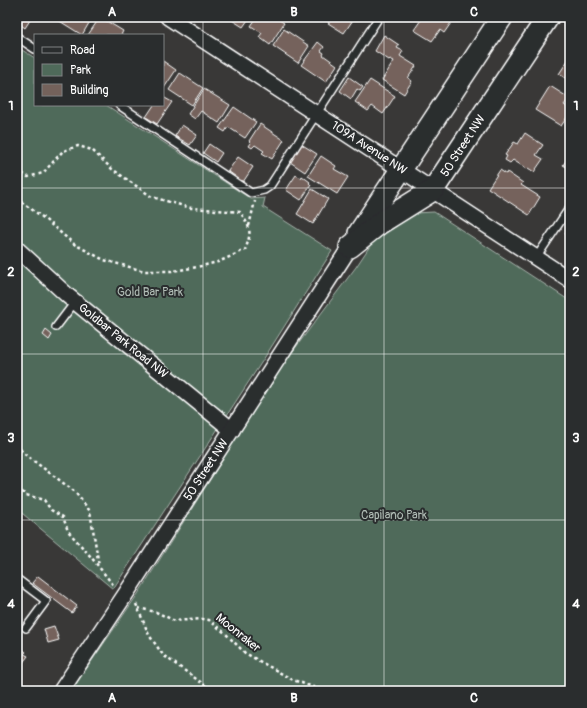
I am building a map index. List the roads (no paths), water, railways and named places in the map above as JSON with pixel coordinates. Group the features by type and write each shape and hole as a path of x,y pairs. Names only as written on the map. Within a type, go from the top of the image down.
{"street":[{"name":"109A Avenue NW","path":"168,17 570,280"},
{"name":"50 Street NW","path":"61,691 232,430 371,213 402,169 502,17"},
{"name":"50 Street NW","path":"350,247 380,222 433,190 548,17"},
{"name":"Goldbar Park Road NW","path":"17,249 75,302 232,430"}],"lane":[{"path":"120,106 251,193 264,190 270,186 377,18"},
{"path":"17,37 34,48"},
{"path":"536,258 570,207"},
{"path":"56,327 75,302"},
{"path":"17,579 46,600 26,628"}],"park label":[{"name":"Gold Bar Park","path":"150,292"},
{"name":"Capilano Park","path":"394,515"}]}
